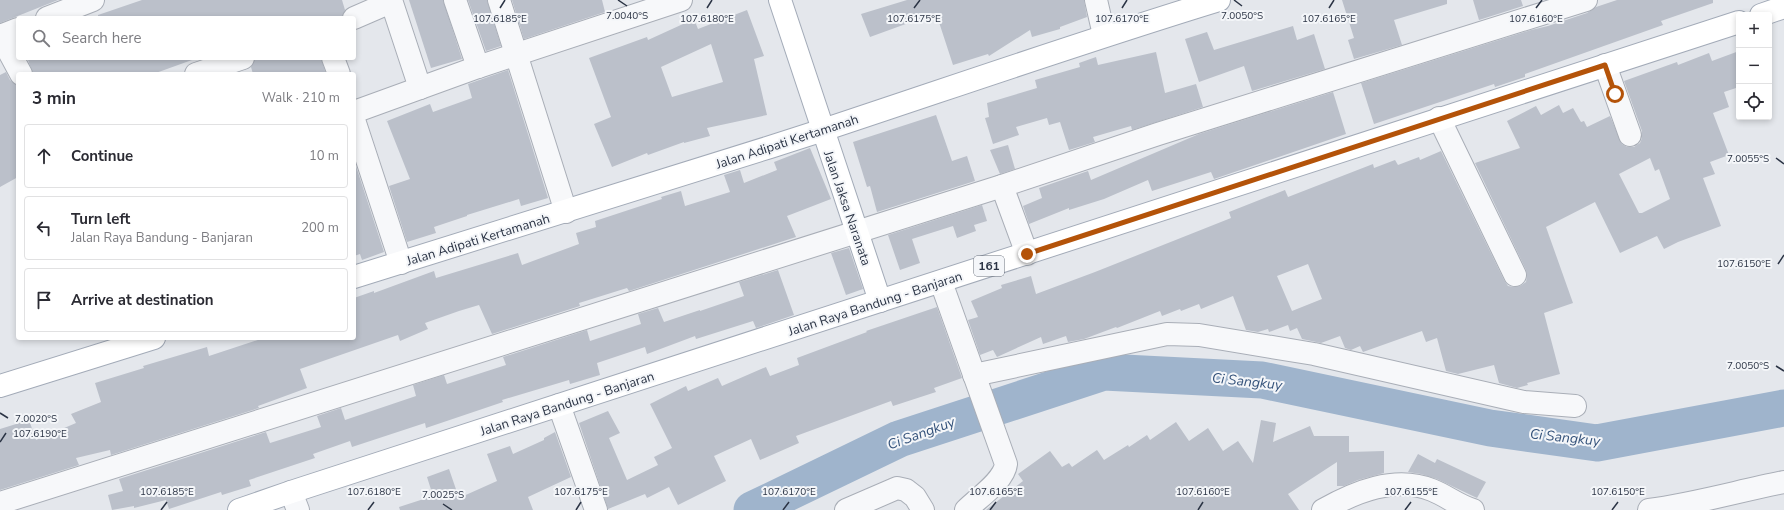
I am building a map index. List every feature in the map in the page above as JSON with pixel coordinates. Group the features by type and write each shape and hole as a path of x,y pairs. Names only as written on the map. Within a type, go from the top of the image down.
{"main road":[{"name":"Jalan Jaksa Naranata","path":"780,0 880,301"},
{"name":"Jalan Adipati Kertamanah","path":"356,276 566,212 822,130 1104,35 1219,0"},
{"path":"1771,12 1784,8"},
{"name":"Jalan Raya Bandung - Banjaran","path":"239,510 295,501 559,405 1027,254 1439,118 1736,23"},
{"path":"0,386 148,340"}],"street":[{"path":"52,16 93,0"},
{"path":"455,0 478,67"},
{"path":"499,0 566,212"},
{"path":"356,111 516,54 626,8 681,0"},
{"path":"1096,0 1104,35"},
{"path":"0,503 1002,186 1158,134 1586,0"},
{"path":"356,17 391,1 420,88"},
{"path":"16,30 0,36 20,72"},
{"path":"206,72 222,69 239,60"},
{"path":"334,60 338,72"},
{"path":"1605,65 1630,135"},
{"path":"1439,118 1515,275"},
{"path":"356,126 401,263"},
{"path":"1002,186 1027,254"},
{"path":"941,282 1006,464 1005,471 1000,478 966,510"},
{"path":"975,377 1167,334 1198,335 1314,354 1524,402 1575,406"},
{"path":"559,405 596,510"},
{"path":"1649,510 1682,506 1737,491 1784,482"},
{"path":"1322,510 1363,491 1395,484 1418,486 1432,490 1461,506 1474,510"},
{"path":"846,510 897,488 906,490 915,497 923,510"}],"building":[{"path":"0,0 58,0 16,16 0,23"},
{"path":"142,0 342,0 345,10 343,16 98,15"},
{"path":"409,0 443,0 462,59 431,68"},
{"path":"468,0 487,0 501,46 486,51"},
{"path":"512,0 602,0 605,12 524,39"},
{"path":"907,0 1084,0 1087,17 1060,27 1060,29 1032,37 1030,30 989,56 988,54 953,65 936,13 870,37 861,14"},
{"path":"1342,0 1447,0 1447,4 1394,20 1402,45 1354,59 1348,40 1354,38"},
{"path":"1473,0 1521,0 1523,6 1479,20"},
{"path":"1617,0 1713,0 1713,3 1661,21 1663,25 1525,74 1525,77 1495,87 1494,84 1374,124 1361,83 1548,26 1587,13 1596,7"},
{"path":"747,10 764,56 754,59 767,115 707,128 710,136 684,142 648,155 647,153 612,167 594,124 611,117 589,58 647,37 648,40 694,19 698,29","holes":["711,44 723,82 672,97 661,67"]},
{"path":"1293,26 1297,40 1314,34 1325,69 1252,91 1244,66 1199,82 1185,39 1207,32 1214,50"},
{"path":"1156,52 1165,93 1196,84 1203,107 1132,130 1131,126 1093,137 1095,142 1069,150 1060,122 1049,125 1047,118 1016,127 1019,135 993,144 985,118 989,117 987,103 1037,88 1035,80 1080,67 1079,63 1096,57 1098,65"},
{"path":"1736,52 1736,88 1724,92 1729,107 1713,113 1729,155 1710,162 1715,174 1703,178 1721,226 1678,242 1664,249 1657,236 1620,253 1595,202 1546,227 1573,303 1544,313 1560,374 1527,383 1528,385 1517,388 1499,383 1494,365 1458,374 1446,371 1437,338 1426,342 1422,331 1363,352 1360,346 1351,350 1345,348 1340,336 1321,343 1302,339 1297,328 1290,331 1288,325 1269,332 1268,329 1258,332 1246,330 1233,296 1201,309 1199,304 1162,316 1160,311 1084,339 1068,342 1066,336 1043,344 1041,337 997,357 993,350 980,355 968,320 978,317 971,301 1002,288 1001,285 1031,276 1036,294 1231,218 1229,212 1285,190 1288,197 1373,164 1374,168 1395,160 1398,165 1419,157 1420,160 1441,151 1504,280 1508,286 1520,286 1526,282 1526,270 1475,163 1520,148 1507,121 1536,106 1541,115 1559,105 1563,113 1573,108 1581,122 1584,121 1587,127 1610,116 1622,144 1627,147 1634,147 1640,143 1642,131 1624,81 1677,62 1678,65 1709,53 1712,61","holes":["1650,158 1655,171 1659,169 1670,199 1642,213 1639,213 1619,174","1308,264 1322,299 1292,311 1277,276"]},
{"path":"28,60 192,60 159,72 32,72"},
{"path":"254,60 322,60 325,72 252,72 251,67"},
{"path":"508,70 548,198 521,206 519,199 467,215 434,227 436,233 407,242 389,186 410,179 387,121 430,104 433,112 472,98 468,84"},
{"path":"6,72 10,80 16,84 16,178 0,187 0,75"},
{"path":"1333,92 1346,134 1214,179 1211,172 1152,191 1148,180 1104,199 1069,210 1069,208 1029,224 1023,206 1042,198 1039,188 1088,171 1091,180 1199,134"},
{"path":"936,115 952,161 967,156 975,181 877,212 870,186 867,187 853,142"},
{"path":"1008,145 1015,169 1000,174 990,150"},
{"path":"810,148 831,199 787,216 796,237 629,291 627,288 579,303 580,306 492,334 479,305 459,311 425,323 428,329 400,341 398,335 300,369 307,388 258,406 259,408 111,455 110,450 76,458 79,465 0,490 0,429 29,420 36,440 76,423 71,414 101,402 95,383 144,368 143,366 207,347 209,356 258,340 356,340 356,297 374,291 374,293 434,271 436,278 518,253 522,265 579,244 576,233 596,227 595,221 662,199 661,197 681,191 685,206 730,192 724,175 740,170 744,183 777,170 774,162"},
{"path":"356,166 384,252 362,260 360,254 356,255"},
{"path":"982,205 987,221 974,225 976,231 957,238 953,226 912,239 920,263 900,270 888,235"},
{"path":"849,248 863,289 846,295 831,253"},
{"path":"778,270 794,315 756,328 753,321 696,339 695,336 647,354 645,347 597,363 600,375 570,384 569,380 502,400 503,402 426,428 425,423 352,447 350,441 313,454 315,458 249,480 251,486 222,495 221,492 169,509 166,500 134,508 134,506 112,510 108,495 123,491 119,479 266,432 270,443 321,427 317,416 341,408 345,420 416,396 413,385 444,375 447,384 506,365 503,357 587,330 590,341 641,324 638,314 658,308 664,322 700,311 744,296 739,282"},
{"path":"937,307 962,378 934,388 936,392 893,406 891,401 796,436 799,443 760,460 751,439 714,456 726,481 678,505 669,487 647,498 645,494 608,509 579,423 608,411 620,433 609,438 627,480 658,465 654,457 672,448 650,404 686,386 688,391 718,378 722,386 766,367 770,376 799,365 797,358 867,332 866,331"},
{"path":"1261,420 1276,423 1273,442 1310,426 1314,436 1349,436 1349,452 1384,451 1384,473 1358,480 1344,486 1337,486 1337,462 1288,494 1299,510 986,510 1023,481 1018,474 1050,451 1062,467 1069,463 1072,467 1097,450 1104,460 1128,445 1129,447 1147,435 1150,440 1176,422 1189,441 1208,428 1223,451 1238,441 1253,463"},
{"path":"555,432 571,477 528,497 533,510 400,510 399,507 433,496 427,477 449,469 459,498 497,481 487,454 510,446 513,454 544,440 544,438"},
{"path":"1418,454 1435,463 1437,459 1486,482 1477,498 1437,479 1408,472"}],"waterway":[{"name":"Ci Sangkuy","path":"752,510 899,439 1104,372 1262,380 1490,428 1597,443 1784,408"}],"route":[{"path":"1027,254 1439,118 1605,65 1615,94"}]}
